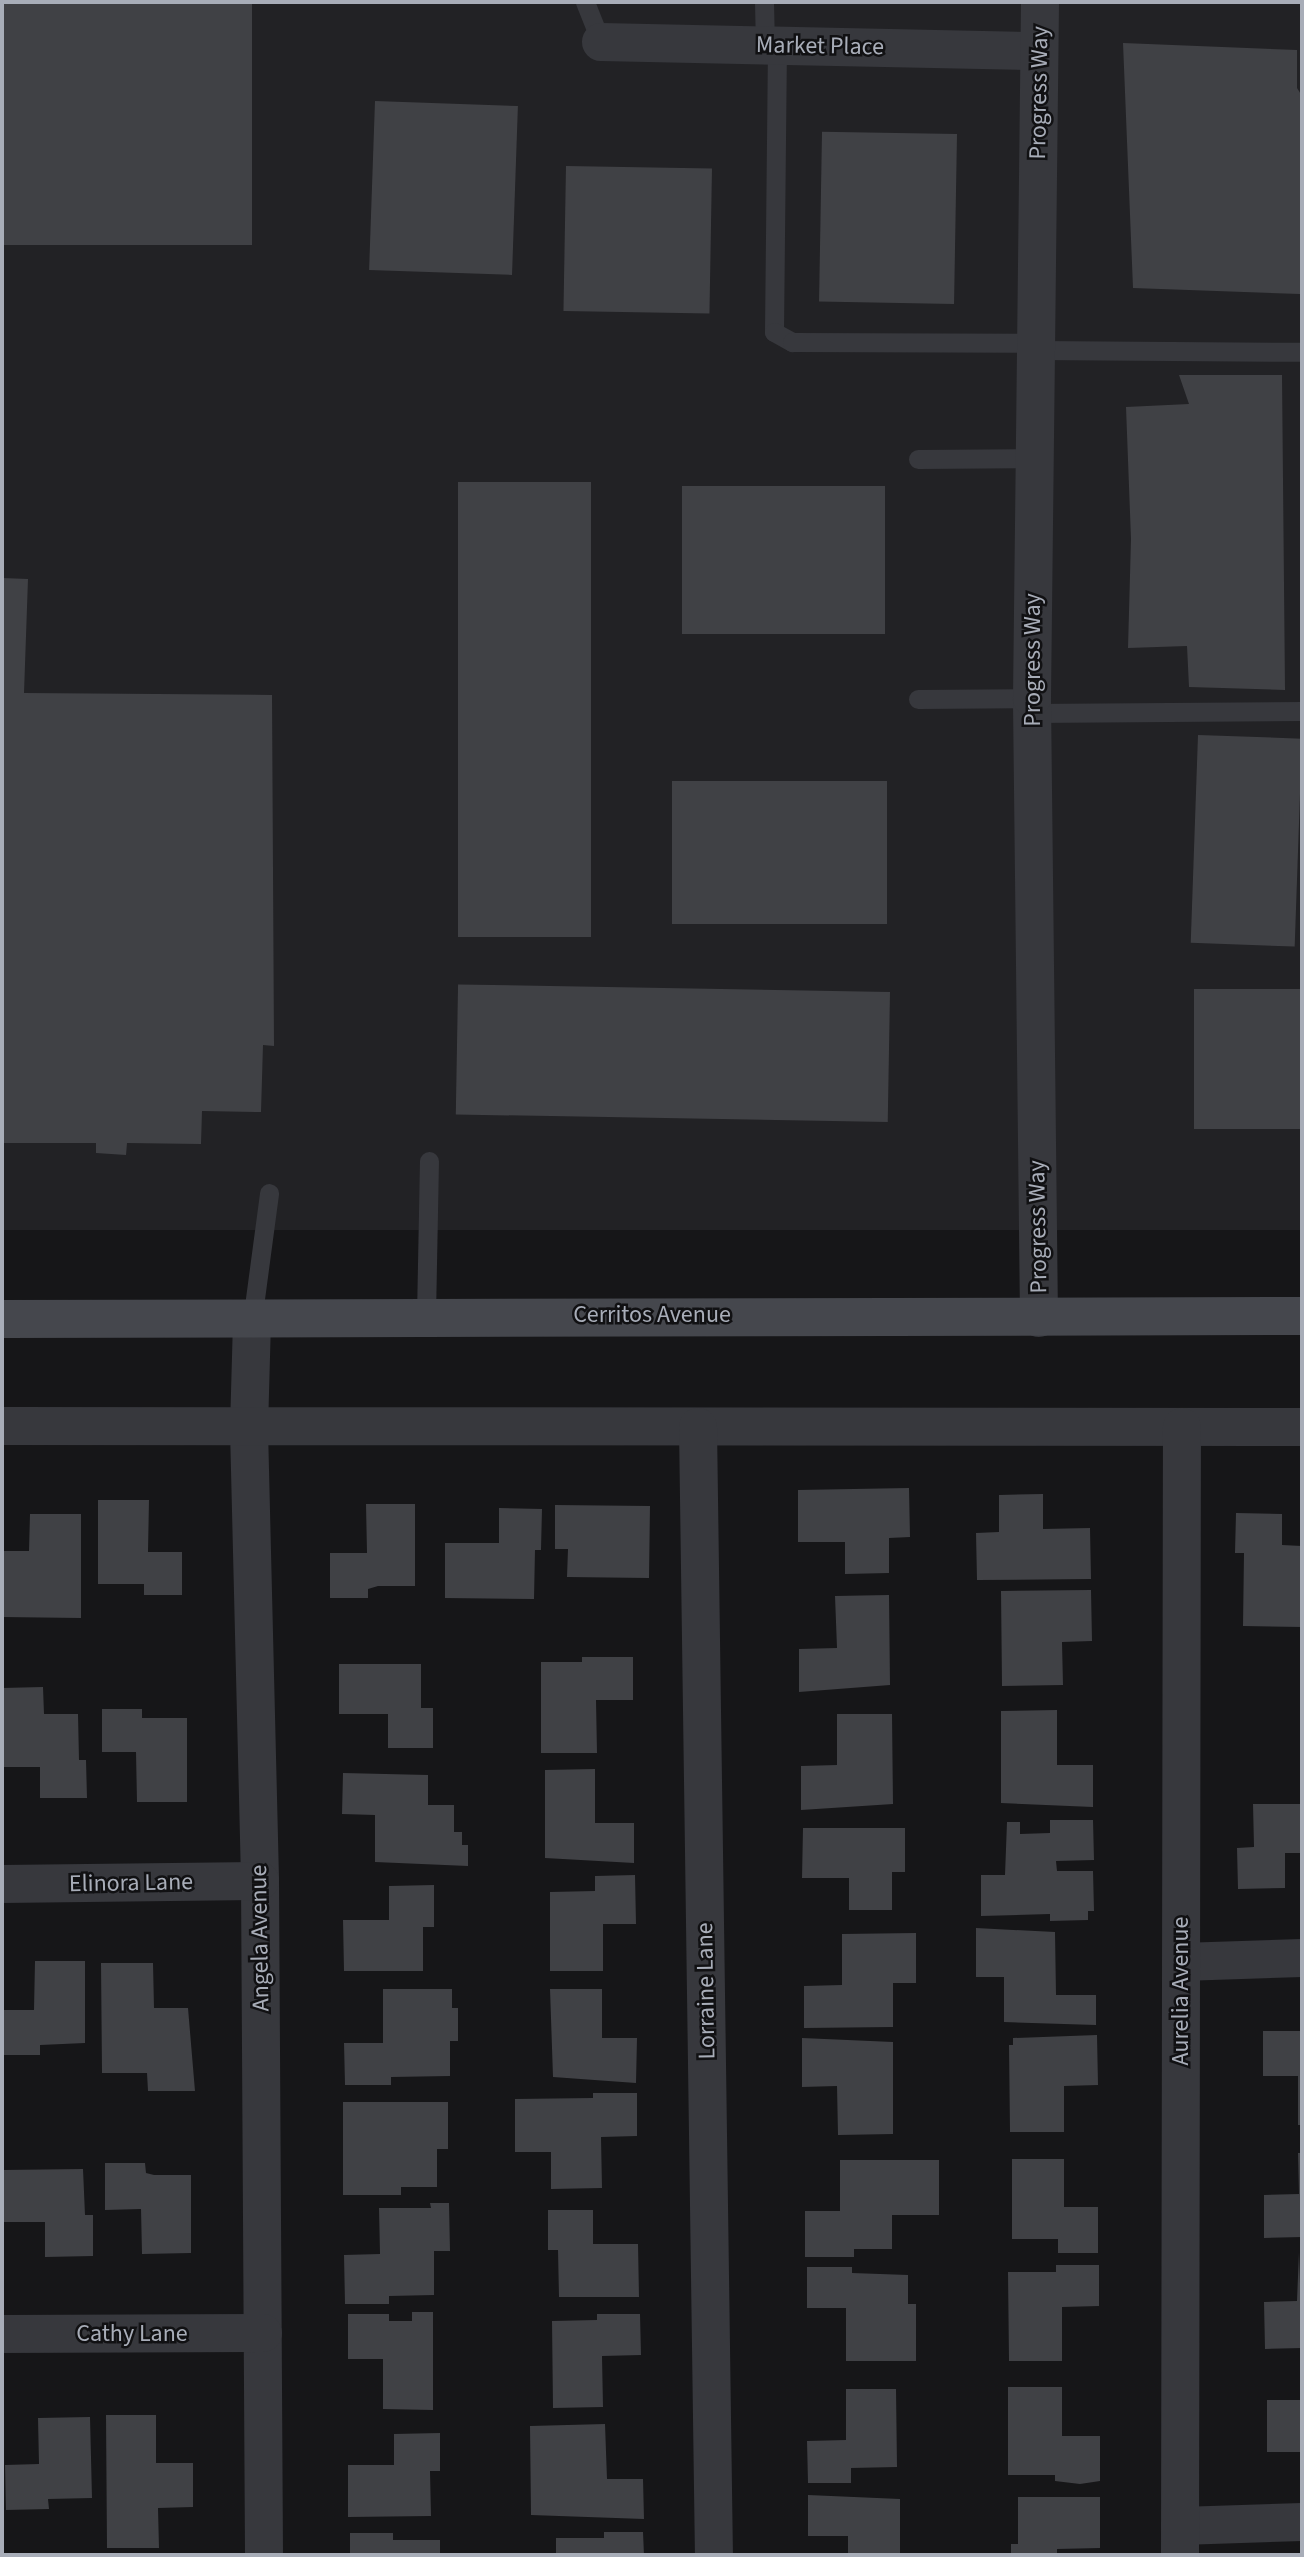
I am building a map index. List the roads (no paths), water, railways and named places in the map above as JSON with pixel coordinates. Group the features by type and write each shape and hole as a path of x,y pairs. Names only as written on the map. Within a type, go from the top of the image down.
{"main road":[{"name":"Cerritos Avenue","path":"2,1319 252,1321 426,1316 1302,1316"}],"street":[{"name":"Progress Way","path":"1040,2 1032,705 1040,1318"},
{"name":"Market Place","path":"601,42 1039,51"},
{"name":"Angela Avenue","path":"252,1321 249,1429 260,1881 264,2555"},
{"path":"2,1426 249,1429 1302,1427"},
{"name":"Lorraine Lane","path":"698,1427 715,2555"},
{"name":"Aurelia Avenue","path":"1180,2540 1182,1427"},
{"name":"Elinora Lane","path":"2,1884 260,1881"},
{"path":"1181,1962 1302,1958"},
{"name":"Cathy Lane","path":"2,2334 263,2333"},
{"path":"1180,2540 1302,2522"}],"lane":[{"path":"585,2 601,42"},
{"path":"764,2 771,45 774,332 792,342 1302,352"},
{"path":"918,459 1034,458"},
{"path":"918,699 1032,705 1302,711"},
{"path":"426,1316 429,1161"},
{"path":"252,1321 269,1193"}]}
